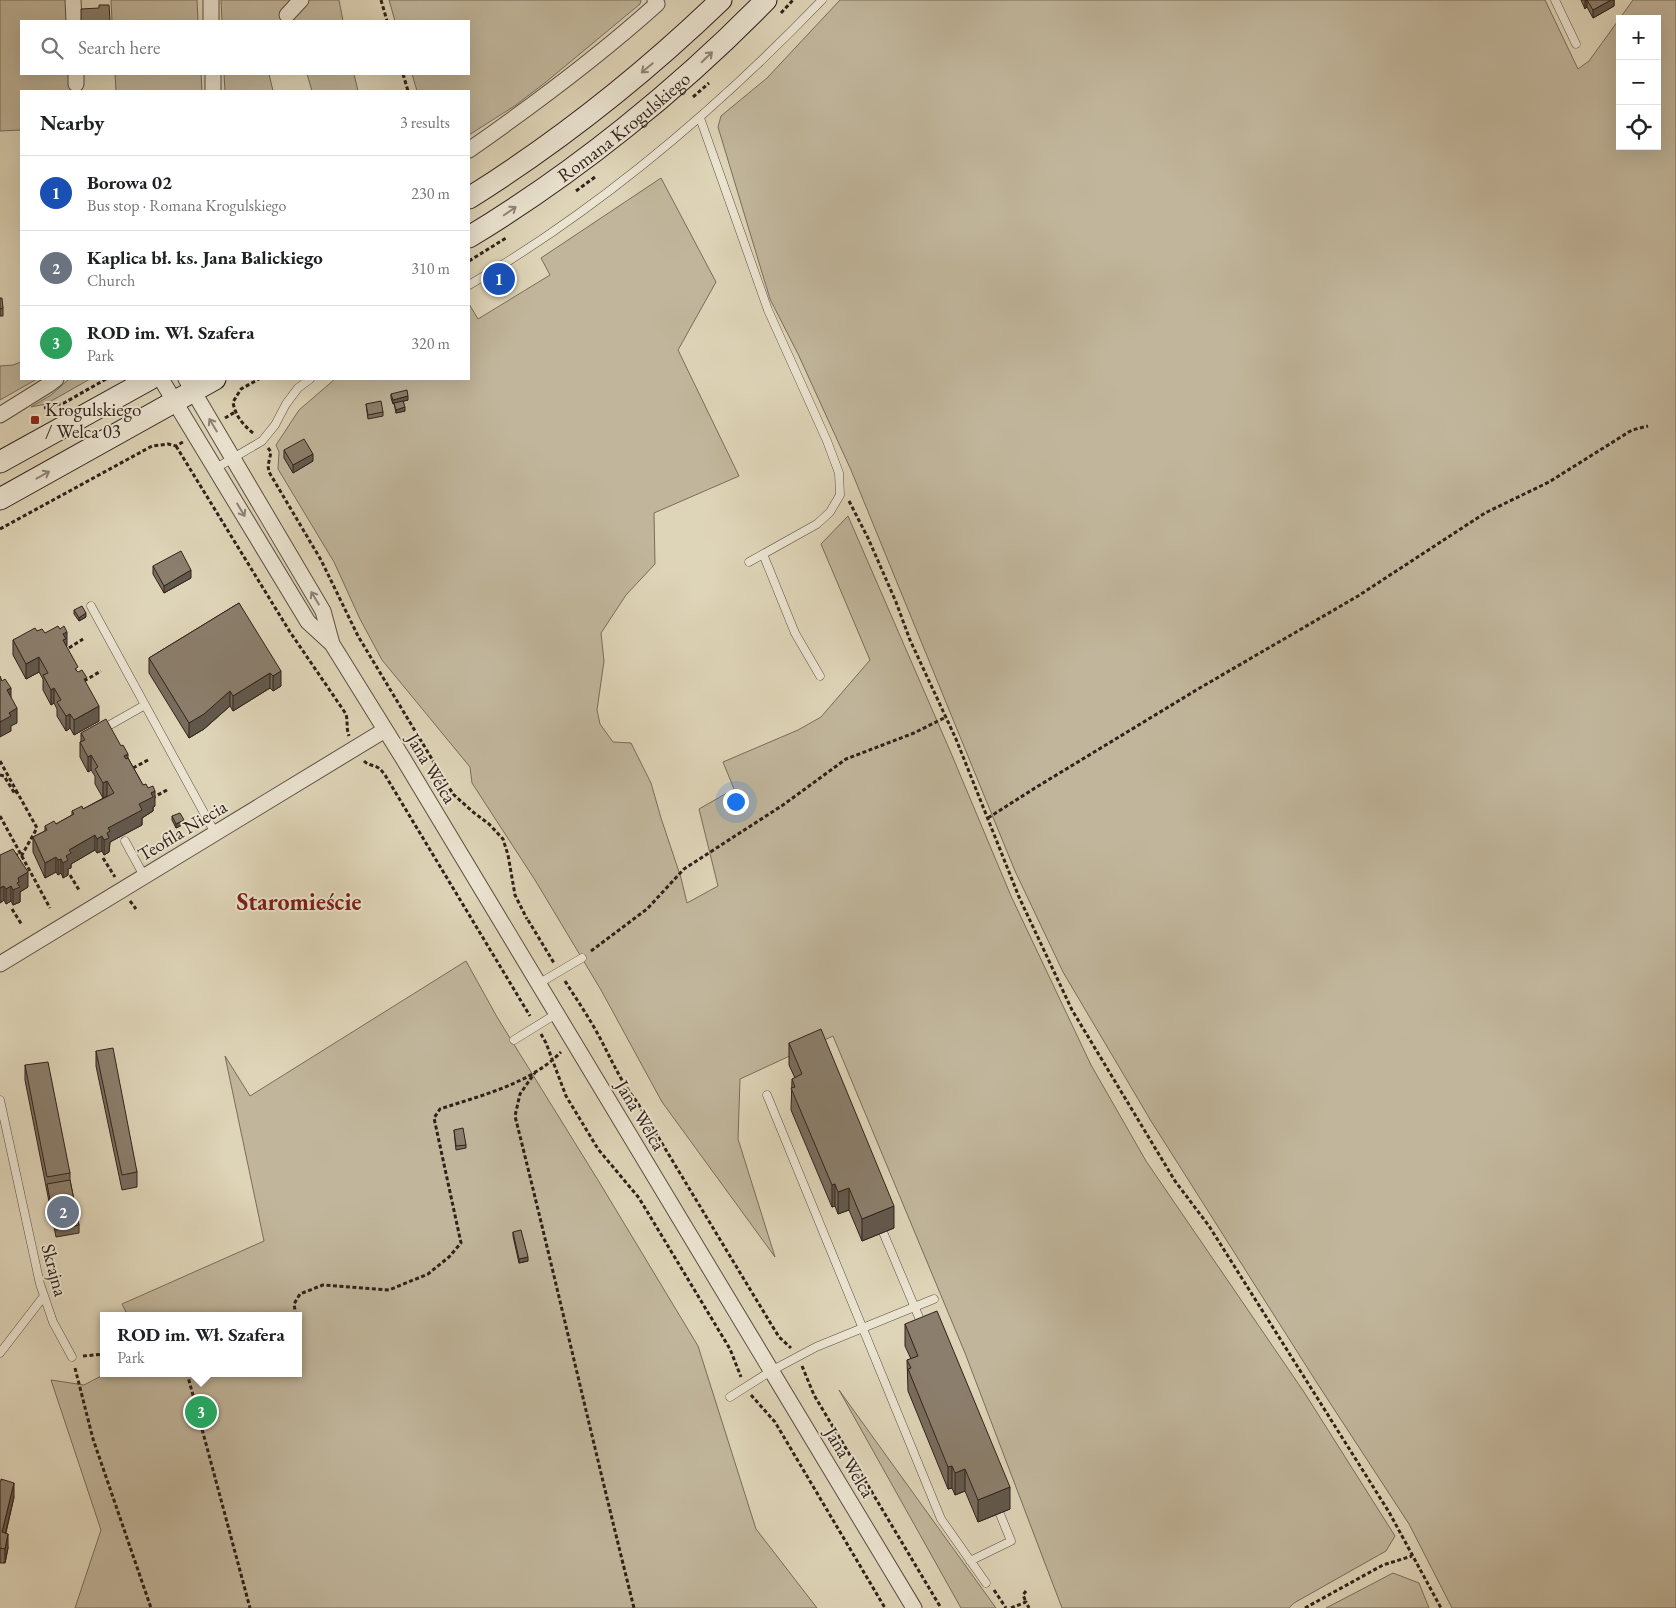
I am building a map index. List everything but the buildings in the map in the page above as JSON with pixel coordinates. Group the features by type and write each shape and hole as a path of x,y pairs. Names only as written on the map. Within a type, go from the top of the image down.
{"main road":[{"name":"Romana Krogulskiego","path":"470,197 566,132 623,88 675,44 721,0"},
{"name":"Romana Krogulskiego","path":"470,235 498,219 587,156 644,112 693,71 766,0"},
{"path":"0,462 148,380"},
{"path":"0,499 184,390 212,380"}],"street":[{"path":"74,0 74,20"},
{"path":"211,0 212,20"},
{"path":"287,15 301,0"},
{"path":"470,149 548,94 615,42 658,1"},
{"path":"213,75 213,90"},
{"path":"0,415 55,380"},
{"path":"163,380 184,390"},
{"name":"Jana Welca","path":"184,390 233,459 323,611 332,644"},
{"name":"Jana Welca","path":"184,390 216,468 308,622 332,644 385,730 914,1608"},
{"name":"Teofila Niecia","path":"0,964 385,730"}],"lane":[{"path":"470,283 524,251 627,179 700,118 774,50 822,0"},
{"path":"1555,0 1576,44"},
{"path":"700,118 768,310 827,441 839,473 840,495 830,512 818,524 748,562"},
{"path":"216,468 262,441 275,425 286,404 298,388 309,380"},
{"path":"763,554 795,633 820,676"},
{"path":"91,606 215,833"},
{"path":"92,735 145,705"},
{"path":"125,841 144,876"},
{"path":"538,984 582,958"},
{"path":"514,1040 556,1014"},
{"path":"767,1095 942,1519 986,1583"},
{"name":"Skrajna","path":"0,1100 40,1284 53,1322 72,1357"},
{"path":"883,1232 927,1337"},
{"path":"0,1353 44,1296"},
{"path":"730,1397 771,1371 816,1347 934,1299"},
{"path":"970,1560 1011,1541 1000,1514"}],"path":[{"path":"381,0 387,20"},
{"path":"402,75 408,90"},
{"path":"41,408 64,403 104,380"},
{"path":"255,435 235,412 233,402 242,389 257,380"},
{"path":"223,419 235,412"},
{"path":"988,818 1182,699 1358,596 1485,513 1549,482 1632,430 1648,426"},
{"path":"0,530 152,446 168,444 176,446 188,439"},
{"path":"176,446 290,632 346,714 348,722 346,729 351,741"},
{"path":"268,448 271,452 268,466 269,472 321,560 358,636 388,688 453,794 489,824 503,839 508,855 515,895 528,919 600,1038 627,1089 638,1102 770,1324 779,1337 790,1347 804,1370 814,1395 941,1608"},
{"path":"840,495 849,501 868,538 896,602 910,640 946,716 1019,897 1072,1010 1175,1181 1209,1226 1390,1512 1441,1608"},
{"path":"69,648 84,639"},
{"path":"84,682 101,671"},
{"path":"382,692 388,688"},
{"path":"582,958 647,909 684,869 782,805 846,759 914,733 946,716"},
{"path":"360,756 367,764 380,768 385,775 546,1043 566,1096 598,1149 633,1188 730,1349 750,1394 774,1422 885,1608"},
{"path":"133,768 150,759"},
{"path":"0,761 37,828 22,855"},
{"path":"0,775 4,776 15,794 17,792"},
{"path":"151,799 167,790"},
{"path":"0,816 50,908"},
{"path":"7,855 22,855"},
{"path":"103,858 120,884"},
{"path":"70,876 79,890"},
{"path":"12,909 22,925"},
{"path":"295,1312 294,1304 300,1294 324,1284 389,1290 428,1274 449,1258 461,1243 434,1118 440,1109 516,1083 553,1060 572,1041"},
{"path":"536,1071 520,1094 515,1116 634,1608"},
{"path":"100,1354 72,1357 93,1439 151,1608"},
{"path":"188,1377 250,1608"},
{"path":"1305,1608 1383,1565 1412,1556"},
{"path":"1026,1591 1024,1595 1029,1608"},
{"path":"1011,1608 1026,1602"}],"shaded area":[{"path":"0,0 68,0 68,20 20,20 20,75 71,75 71,90 20,90 20,130 0,131"},
{"path":"111,0 197,0 198,20 112,20"},
{"path":"221,0 293,0 285,20 222,20"},
{"path":"308,0 339,0 343,20 294,20 293,16"},
{"path":"389,0 641,0 640,4 546,82 516,105 470,134 470,90 417,90 412,75 470,75 470,20 395,20"},
{"path":"840,0 1545,0 1578,69 1589,61 1616,24 1616,150 1661,150 1661,15 1622,15 1633,0 1676,0 1676,1608 1452,1608 1409,1524 1151,1121 1063,972 1015,871 851,470 798,354 770,299 718,127 721,116 767,78"},
{"path":"115,75 201,75 202,90 116,90"},
{"path":"224,75 269,75 273,90 225,90"},
{"path":"307,75 354,75 358,90 312,90"},
{"path":"661,178 716,282 678,350 739,476 654,513 655,564 626,595 601,633 604,661 597,710 600,724 613,742 631,743 651,783 687,903 718,886 699,809 734,789 723,762 798,730 821,717 870,660 821,544 848,516 1011,896 1091,1065 1146,1161 1304,1392 1395,1536 1386,1551 1294,1603 1289,1608 1062,1608 965,1353 833,1036 740,1079 738,1139 775,1257 662,1102 601,990 535,880 472,783 470,767 382,660 360,619 334,562 278,469 279,452 276,445 299,410 334,380 470,380 470,306 478,319 550,275 541,258"},
{"path":"20,362 20,380 35,380 0,400 0,366"},
{"path":"68,380 88,380 46,404 31,407 51,395"},
{"path":"466,961 497,1017 698,1346 756,1529 817,1608 75,1608 101,1530 51,1380 84,1385 100,1377 302,1377 302,1312 126,1312 122,1304 264,1241 225,1056 250,1096"},
{"path":"839,1390 996,1608 961,1608"},
{"path":"1393,1573 1419,1583 1429,1608 1326,1608"}],"place":[{"name":"Borowa 02","path":"499,279"},
{"name":"Krogulskiego / Welca 03","path":"35,420"},
{"name":"Kaplica bł. ks. Jana Balickiego","path":"63,1212"},
{"name":"ROD im. Wł. Szafera","path":"201,1412"}],"district":[{"name":"Staromieście","path":"299,902"}]}
